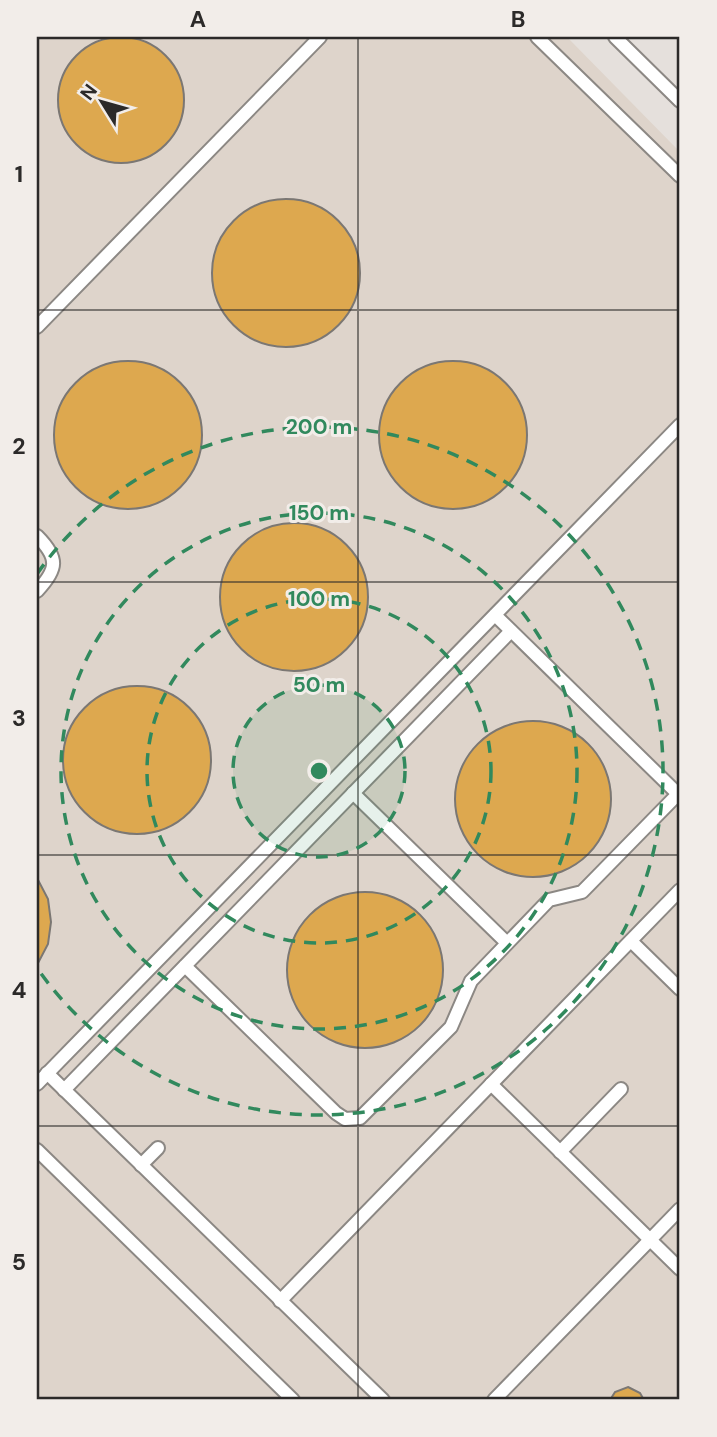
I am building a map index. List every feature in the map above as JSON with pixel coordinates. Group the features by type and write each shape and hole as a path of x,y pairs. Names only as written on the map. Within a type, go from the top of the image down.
{"lane":[{"path":"37,327 320,37"},
{"path":"537,37 680,176"},
{"path":"615,37 680,101"},
{"path":"37,1084 680,425"},
{"path":"37,537 46,546 54,562 53,570 37,591"},
{"path":"185,966 336,1113 345,1119 356,1119 365,1115 451,1027 471,981 549,900 582,892 679,795 495,615"},
{"path":"64,1090 512,631"},
{"path":"354,793 507,943"},
{"path":"280,1300 680,890"},
{"path":"631,941 680,989"},
{"path":"47,1073 383,1400"},
{"path":"491,1084 680,1269"},
{"path":"560,1152 621,1089"},
{"path":"141,1165 158,1148"},
{"path":"37,1150 293,1400"},
{"path":"494,1400 680,1209"}],"shaded area":[{"path":"37,37 567,37 680,152 680,1400 37,1400"}],"building":[{"path":"121,37 145,42 165,56 179,76 184,100 179,124 165,144 145,158 121,163 97,158 77,144 63,124 58,100 63,76 77,56 97,42"},
{"path":"286,199 314,205 338,221 354,245 360,273 354,301 338,325 314,341 286,347 258,341 234,325 218,301 212,273 218,245 234,221 258,205"},
{"path":"128,361 156,367 180,383 196,407 202,435 196,463 180,487 156,503 128,509 100,503 76,487 60,463 54,435 60,407 76,383 100,367"},
{"path":"453,361 481,367 505,383 521,407 527,435 521,463 505,487 481,503 453,509 425,503 401,487 385,463 379,435 385,407 401,383 425,367"},
{"path":"294,523 322,529 346,545 362,569 368,597 362,625 346,649 322,665 294,671 266,665 242,649 226,625 220,597 226,569 242,545 266,529"},
{"path":"137,686 165,692 189,708 205,732 211,760 205,788 189,812 165,828 137,834 109,828 85,812 69,788 63,760 69,732 85,708 109,692"},
{"path":"533,721 563,727 588,744 605,769 611,799 605,829 588,854 563,871 533,877 503,871 478,854 461,829 455,799 461,769 478,744 503,727"},
{"path":"37,878 48,899 51,922 48,944 37,965"},
{"path":"365,892 395,898 420,915 437,940 443,970 437,1000 420,1025 395,1042 365,1048 335,1042 310,1025 293,1000 287,970 293,940 310,915 335,898"},
{"path":"628,1387 640,1393 644,1400 610,1400 615,1392"}]}
